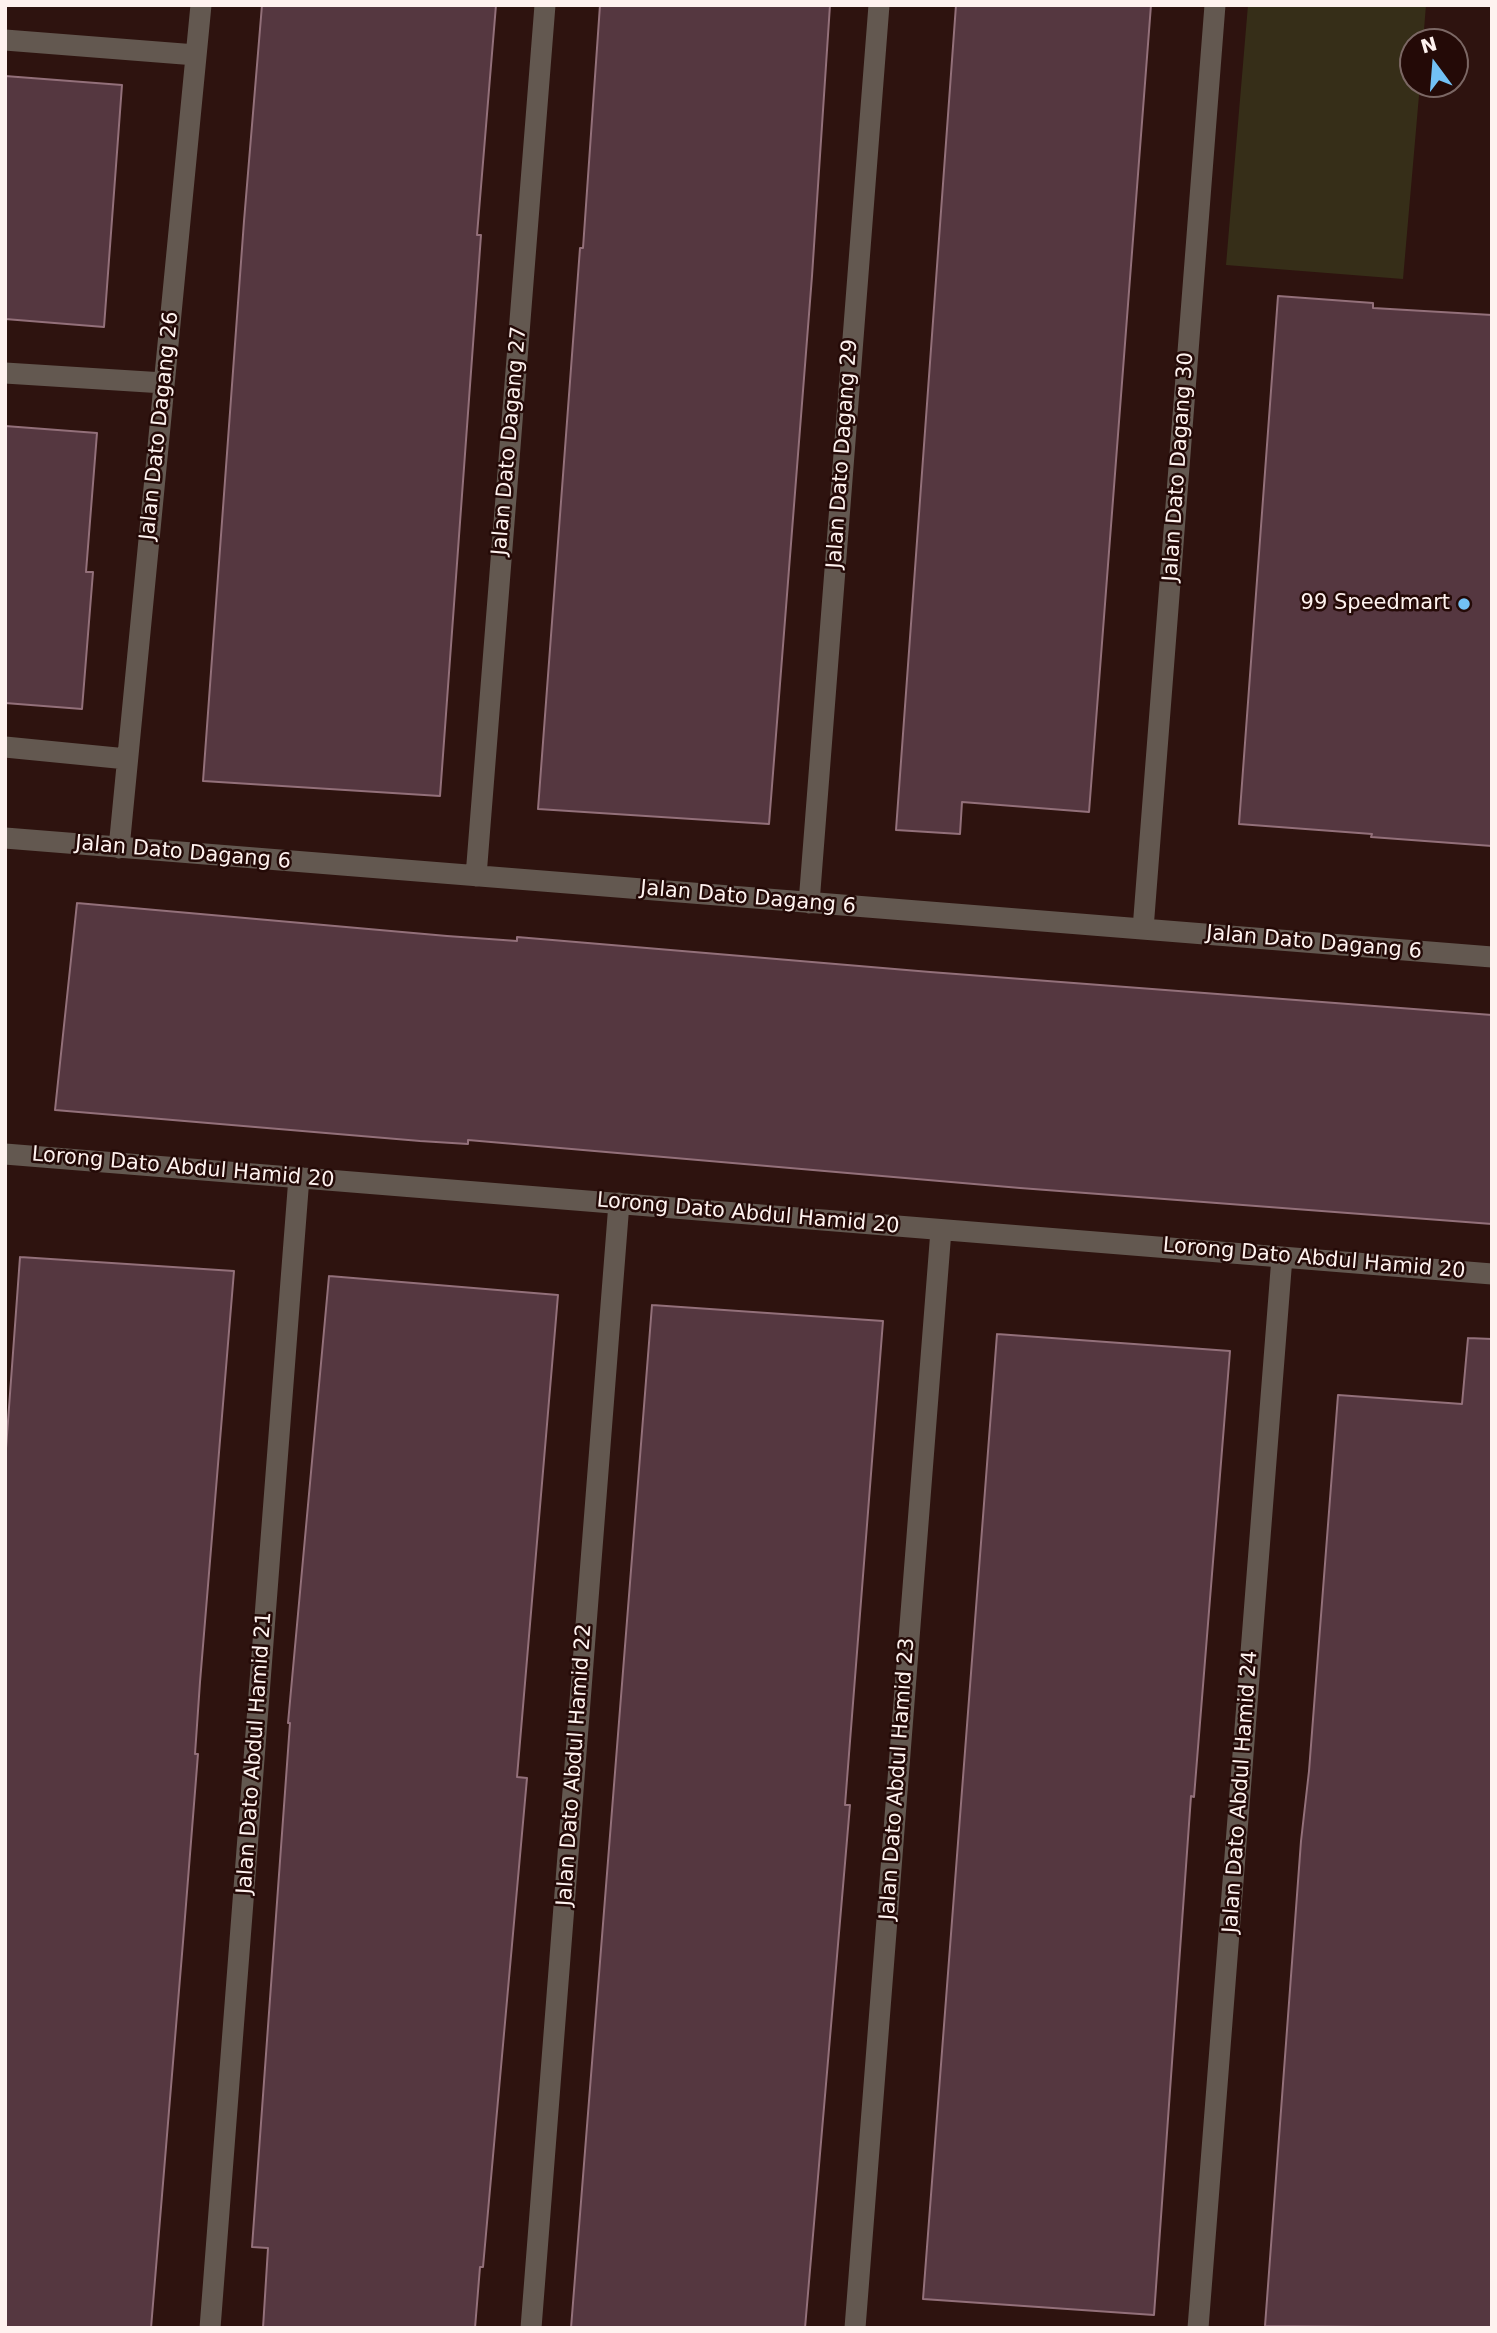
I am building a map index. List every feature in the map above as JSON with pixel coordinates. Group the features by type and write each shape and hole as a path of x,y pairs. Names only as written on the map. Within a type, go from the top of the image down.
{"street":[{"name":"Jalan Dato Dagang 26","path":"119,848 201,5"},
{"name":"Jalan Dato Dagang 27","path":"476,876 545,5"},
{"name":"Jalan Dato Dagang 29","path":"809,903 878,5"},
{"name":"Jalan Dato Dagang 30","path":"1143,929 1214,5"},
{"path":"5,40 196,55"},
{"path":"5,373 164,383"},
{"path":"5,747 127,759"},
{"name":"Jalan Dato Dagang 6","path":"5,838 1492,957"},
{"name":"Lorong Dato Abdul Hamid 20","path":"5,1154 1492,1273"},
{"name":"Jalan Dato Abdul Hamid 21","path":"210,2328 299,1177"},
{"name":"Jalan Dato Abdul Hamid 22","path":"531,2328 619,1203"},
{"name":"Jalan Dato Abdul Hamid 23","path":"855,2328 941,1230"},
{"name":"Jalan Dato Abdul Hamid 24","path":"1198,2328 1282,1257"}],"shaded area":[{"path":"1248,5 1426,5 1424,28 1399,28 1399,98 1419,98 1403,279 1226,265"}],"building":[{"path":"262,5 496,5 477,235 481,235 440,796 203,781"},
{"path":"600,5 830,5 812,276 769,824 538,809"},
{"path":"956,5 1151,5 1089,812 962,802 960,834 896,830"},
{"path":"5,76 122,85 104,327 5,319"},
{"path":"1278,296 1373,303 1373,308 1492,315 1492,846 1239,824"},
{"path":"5,426 97,433 86,572 93,572 82,709 5,703"},
{"path":"77,903 447,936 517,941 517,937 1492,1015 1492,1224 1020,1188 468,1140 468,1144 420,1141 55,1110"},
{"path":"20,1257 234,1271 151,2328 5,2328 5,1462"},
{"path":"329,1276 558,1295 517,1777 527,1778 483,2267 480,2267 475,2328 263,2328 268,2248 252,2247 288,1723"},
{"path":"652,1305 883,1321 845,1805 850,1805 805,2328 571,2328"},
{"path":"997,1334 1230,1351 1194,1797 1191,1796 1154,2315 923,2299"},
{"path":"1468,1338 1492,1339 1492,2328 1265,2326 1338,1395 1462,1404"}],"place":[{"name":"99 Speedmart","path":"1464,604"}]}
